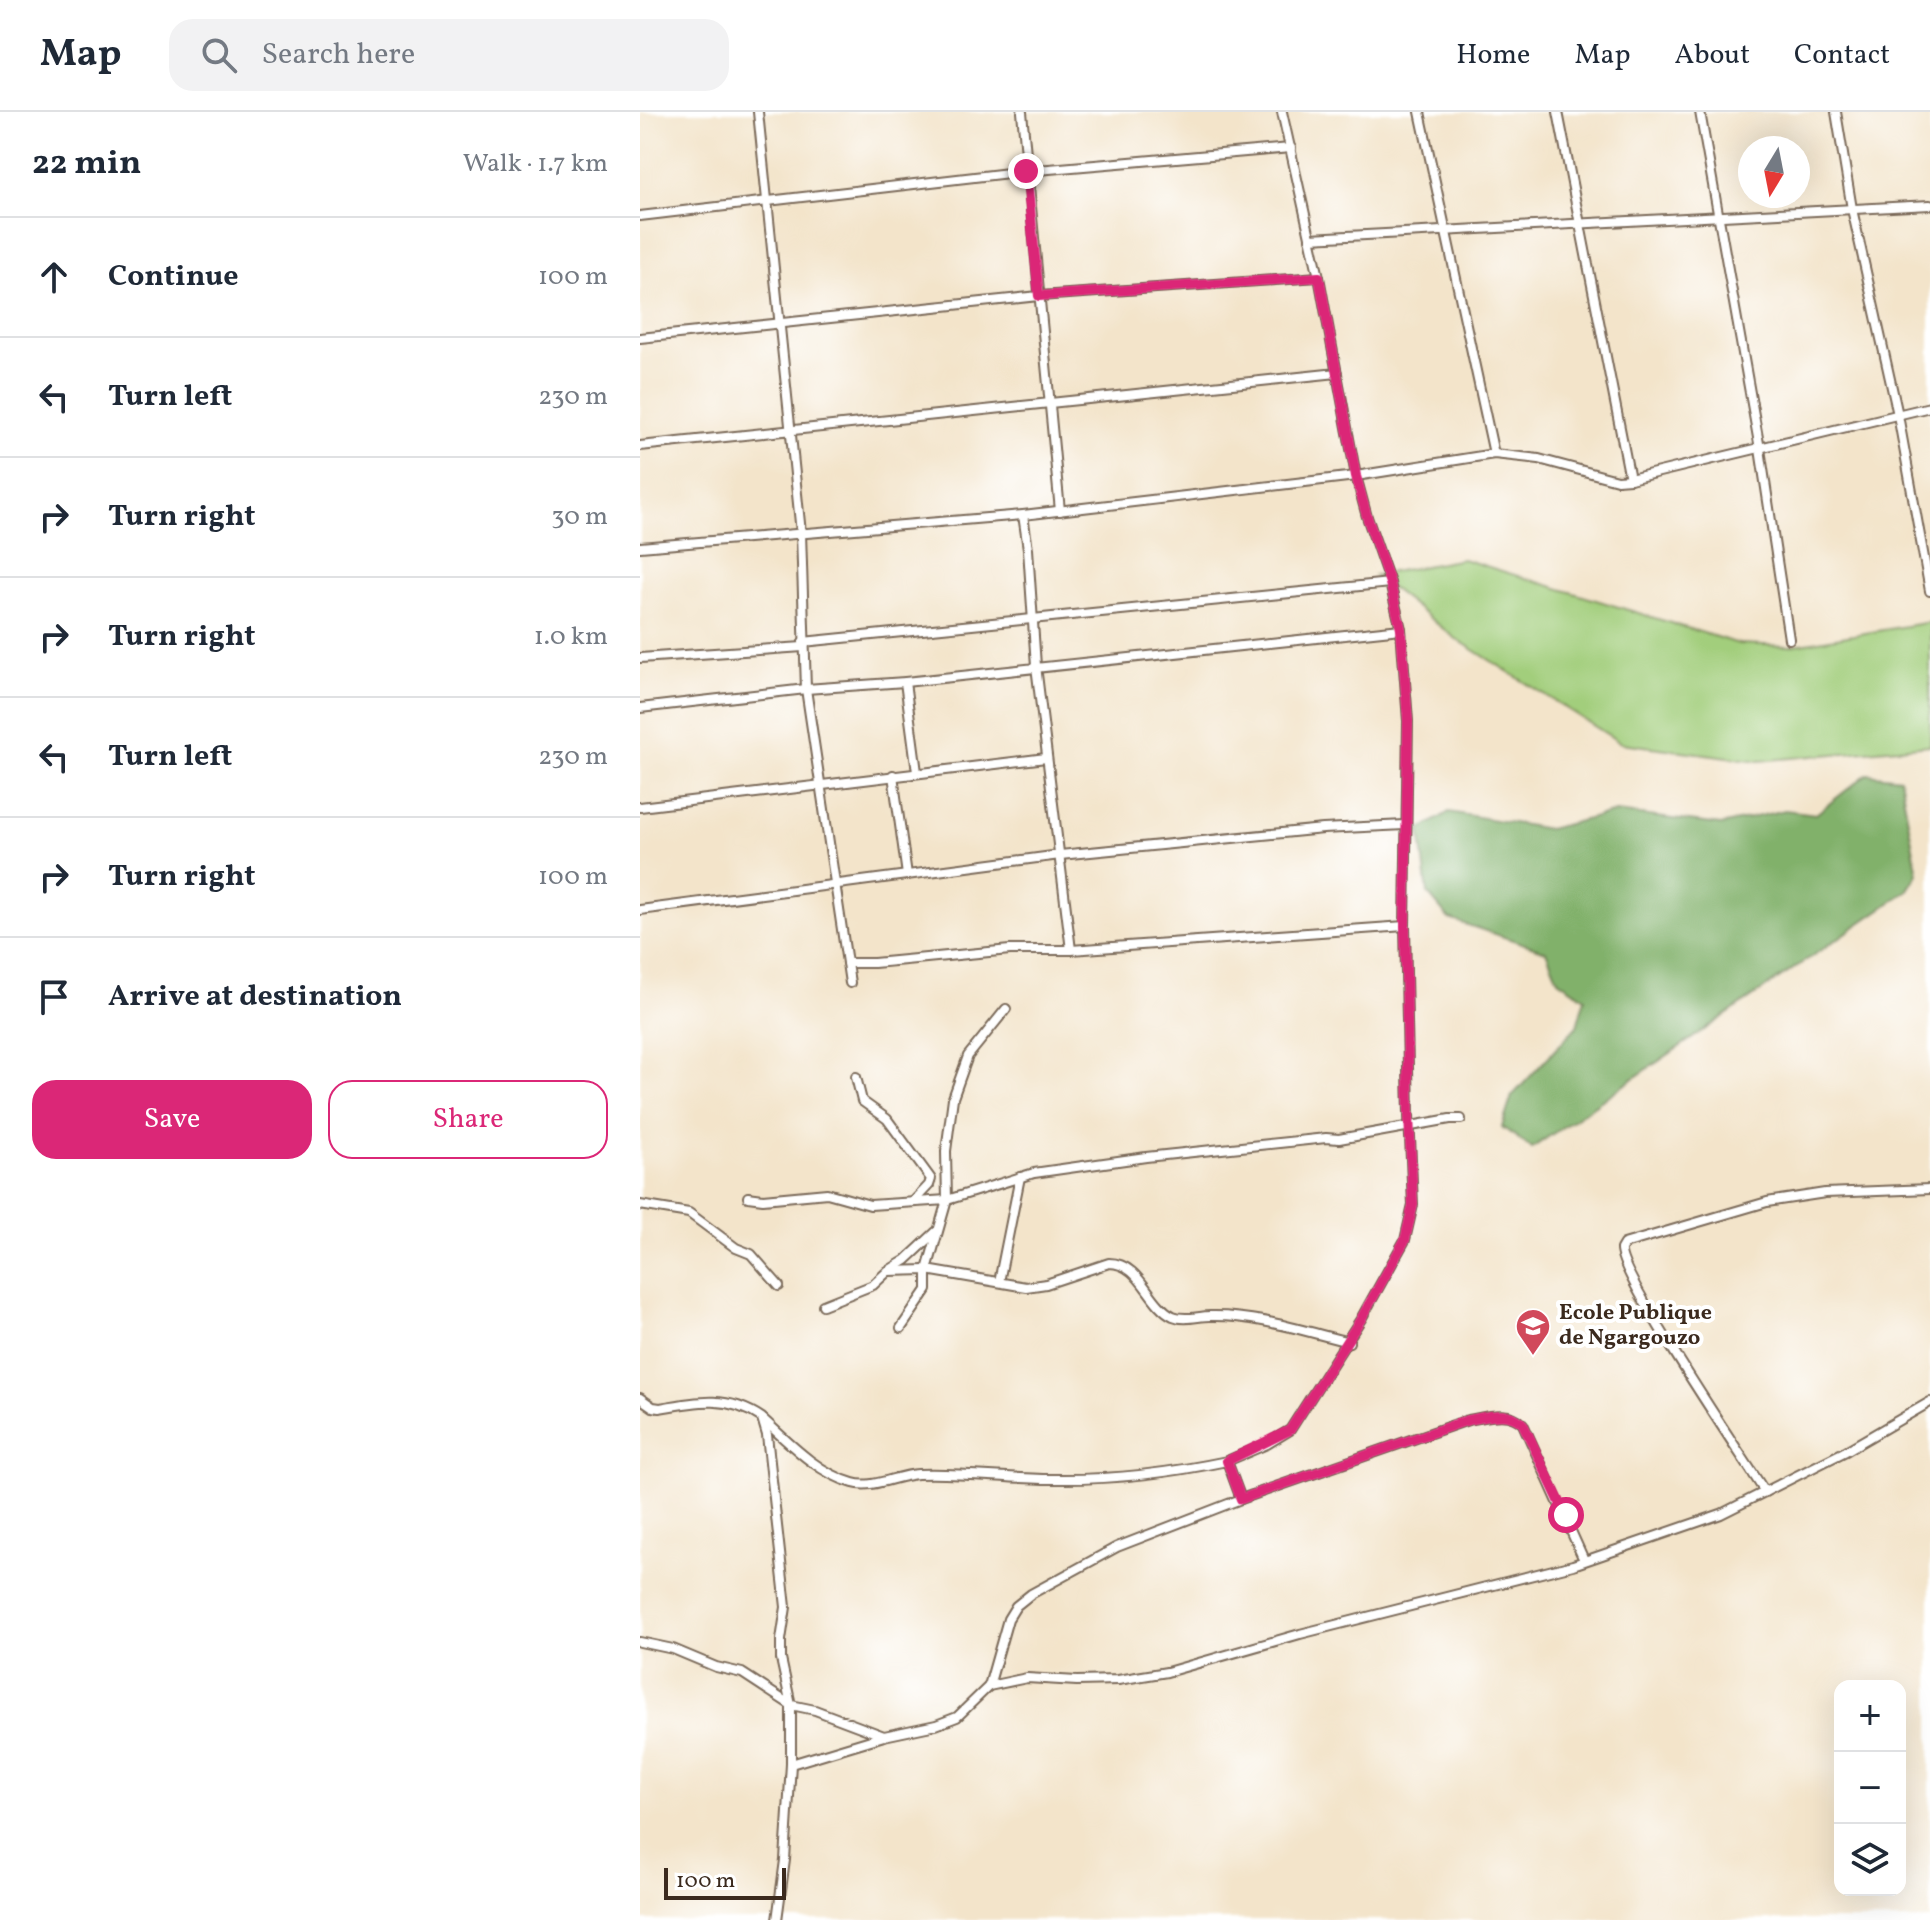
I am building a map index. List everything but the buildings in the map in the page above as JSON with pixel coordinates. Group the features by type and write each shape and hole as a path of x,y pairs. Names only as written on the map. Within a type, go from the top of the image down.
{"street":[{"path":"758,112 801,533 806,689 850,983"},
{"path":"1022,112 1060,511"},
{"path":"640,1398 660,1408 705,1400 752,1412 795,1450 857,1485 918,1474 1053,1479 1121,1477 1184,1470 1227,1461 1290,1430 1349,1342 1405,1240 1413,1205 1405,926 1408,721 1401,629 1390,583 1356,476 1319,277 1282,112"},
{"path":"1420,112 1494,454"},
{"path":"1558,112 1630,479"},
{"path":"1700,112 1760,449 1789,639"},
{"path":"1836,112 1852,209 1898,415 1930,591"},
{"path":"640,216 1026,171 1291,148"},
{"path":"1310,238 1580,221 1930,205"},
{"path":"640,338 1039,296 1319,277"},
{"path":"640,446 1337,373"},
{"path":"640,547 1060,511 1356,476 1494,454 1539,459 1617,480 1630,479 1930,407"},
{"path":"1023,515 1046,758 1071,950"},
{"path":"640,658 803,645 1390,583"},
{"path":"640,708 1401,629"},
{"path":"905,682 917,772"},
{"path":"640,807 1046,758"},
{"path":"893,775 907,875"},
{"path":"640,910 1060,855 1323,829 1405,825"},
{"path":"847,963 1405,926"},
{"path":"901,1328 927,1290 927,1270 947,1200 946,1151 953,1098 968,1056 1006,1009"},
{"path":"856,1077 862,1101 875,1114 887,1119 931,1179 913,1202"},
{"path":"748,1197 763,1199 827,1193 870,1205 947,1200 1020,1177 1146,1157 1339,1139 1461,1119"},
{"path":"999,1282 1020,1177"},
{"path":"1765,1492 1651,1312 1624,1264 1621,1249 1624,1244 1767,1202 1825,1193 1930,1189"},
{"path":"640,1205 689,1213 736,1248 751,1254 779,1286"},
{"path":"823,1305 873,1285 936,1232"},
{"path":"888,1271 927,1270 1026,1287 1046,1284 1109,1263 1119,1263 1175,1317 1254,1320 1349,1342"},
{"path":"989,1686 1027,1678 1118,1680 1167,1672 1300,1634 1573,1565 1721,1514 1844,1452 1930,1402"},
{"path":"791,1764 957,1717 989,1686 1008,1619 1016,1606 1031,1594 1145,1534 1468,1420 1508,1415 1517,1417 1523,1424 1584,1560"},
{"path":"762,1418 768,1446 786,1607 781,1659 791,1705 785,1860 777,1920"},
{"path":"1227,1461 1241,1499"},
{"path":"640,1642 673,1649 716,1667 742,1673 791,1705 815,1710 884,1736"}],"green space":[{"path":"1463,559 1739,644 1789,646 1930,622 1930,745 1759,761 1621,743 1455,638 1375,575"},
{"path":"1867,774 1900,778 1918,874 1907,891 1532,1148 1502,1127 1512,1096 1577,1026 1585,998 1558,980 1546,951 1449,919 1428,894 1420,830 1449,812 1548,829 1616,812 1721,825 1785,810 1816,814"}],"place":[{"name":"Ecole Publique de Ngargouzo","path":"1533,1357"}],"route":[{"path":"1026,171 1039,296 1319,277 1356,476 1390,583 1401,629 1408,721 1405,926 1413,1205 1405,1240 1349,1342 1290,1430 1267,1444 1227,1461 1241,1499 1468,1420 1508,1415 1517,1417 1523,1424 1566,1515"}]}
